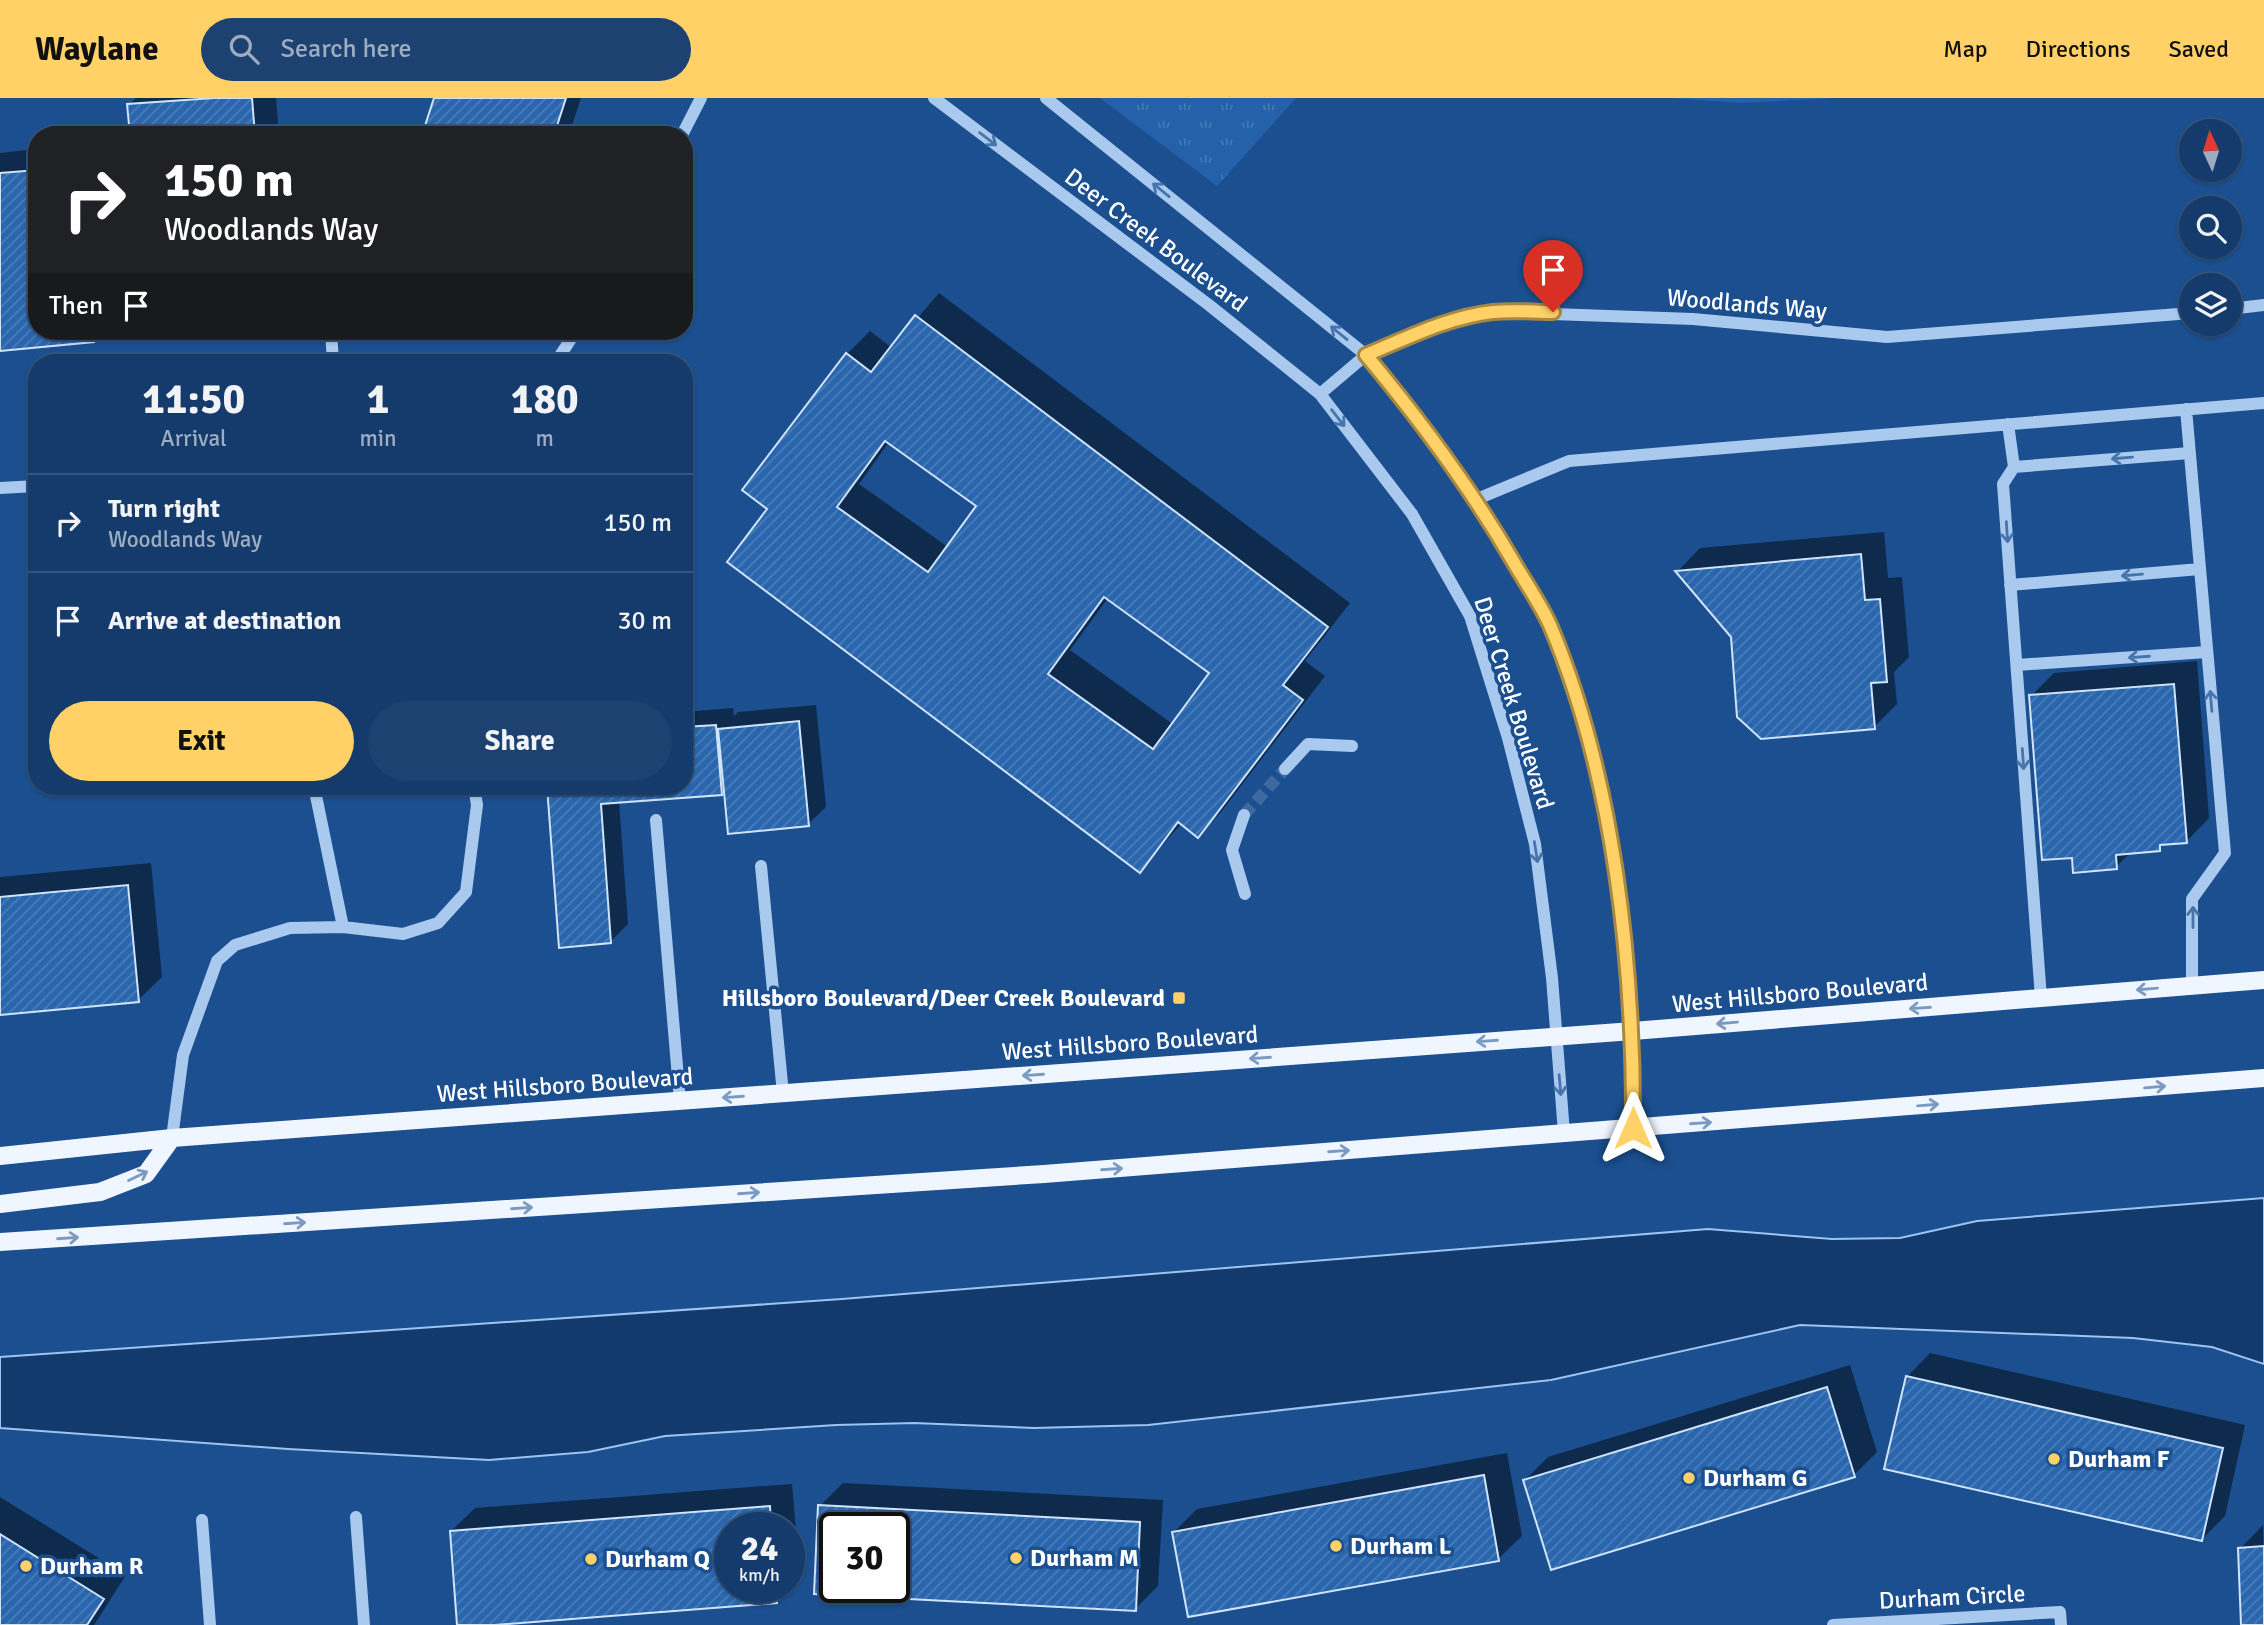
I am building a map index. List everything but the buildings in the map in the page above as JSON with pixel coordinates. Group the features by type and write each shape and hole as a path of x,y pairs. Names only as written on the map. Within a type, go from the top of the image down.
{"main road":[{"name":"West Hillsboro Boulevard","path":"0,1156 172,1138 1633,1031 2264,980"},
{"path":"0,1242 1044,1174 2264,1078"},
{"path":"0,1204 100,1192 146,1174 172,1138"}],"street":[{"path":"687,126 701,98"},
{"name":"Deer Creek Boulevard","path":"934,98 1209,305 1320,394 1412,514 1470,616 1508,738 1535,844 1552,978 1564,1133"},
{"name":"Deer Creek Boulevard","path":"1046,98 1366,355 1420,420 1476,499 1549,624 1583,721 1607,822 1628,967 1633,1031 1633,1128"},
{"path":"2242,308 2264,305"},
{"name":"Woodlands Way","path":"1320,394 1366,355 1438,325 1493,312 1693,319 1887,337 2179,314"},
{"path":"1476,499 1569,461 2264,403"},
{"path":"2186,409 2225,853 2192,899 2192,986"},
{"path":"2008,424 2014,467 2003,484 2041,998"},
{"path":"2014,467 2190,453"},
{"path":"0,488 28,486"},
{"path":"2010,585 2200,569"},
{"path":"2017,666 2207,652"},
{"path":"1285,769 1308,744 1352,746"},
{"path":"316,795 343,926"},
{"path":"172,1138 183,1055 216,961 235,946 290,928 343,926 403,934 438,923 466,892 477,806 475,795"},
{"path":"1244,815 1232,850 1245,894"},
{"path":"656,820 680,1101"},
{"path":"761,866 783,1094"},
{"path":"356,1517 365,1625"},
{"path":"202,1520 210,1625"},
{"name":"Durham Circle","path":"1833,1625 2060,1612 2061,1625"}],"green space":[{"path":"1100,98 1296,98 1217,186"},
{"path":"1671,98 1835,98 1742,103"}],"shaded area":[{"path":"2264,1198 2264,1364 2212,1347 2133,1338 1800,1325 1551,1380 1148,1425 1034,1428 914,1423 836,1425 665,1436 588,1452 489,1460 288,1449 0,1428 0,1357 842,1299 1708,1229 1832,1239 1900,1238 1977,1221"}],"tunnel":[{"path":"1244,815 1285,769"}],"place":[{"name":"Hillsboro Boulevard/Deer Creek Boulevard","path":"1179,998"},
{"name":"Durham F","path":"2054,1459"},
{"name":"Durham G","path":"1689,1478"},
{"name":"Durham L","path":"1336,1546"},
{"name":"Durham M","path":"1016,1558"},
{"name":"Durham Q","path":"591,1559"},
{"name":"Durham R","path":"26,1566"}],"route":[{"path":"1553,312 1493,312 1457,320 1438,325 1366,355 1420,420 1476,499 1549,624 1583,721 1607,822 1628,967 1633,1031 1633,1128"}]}
